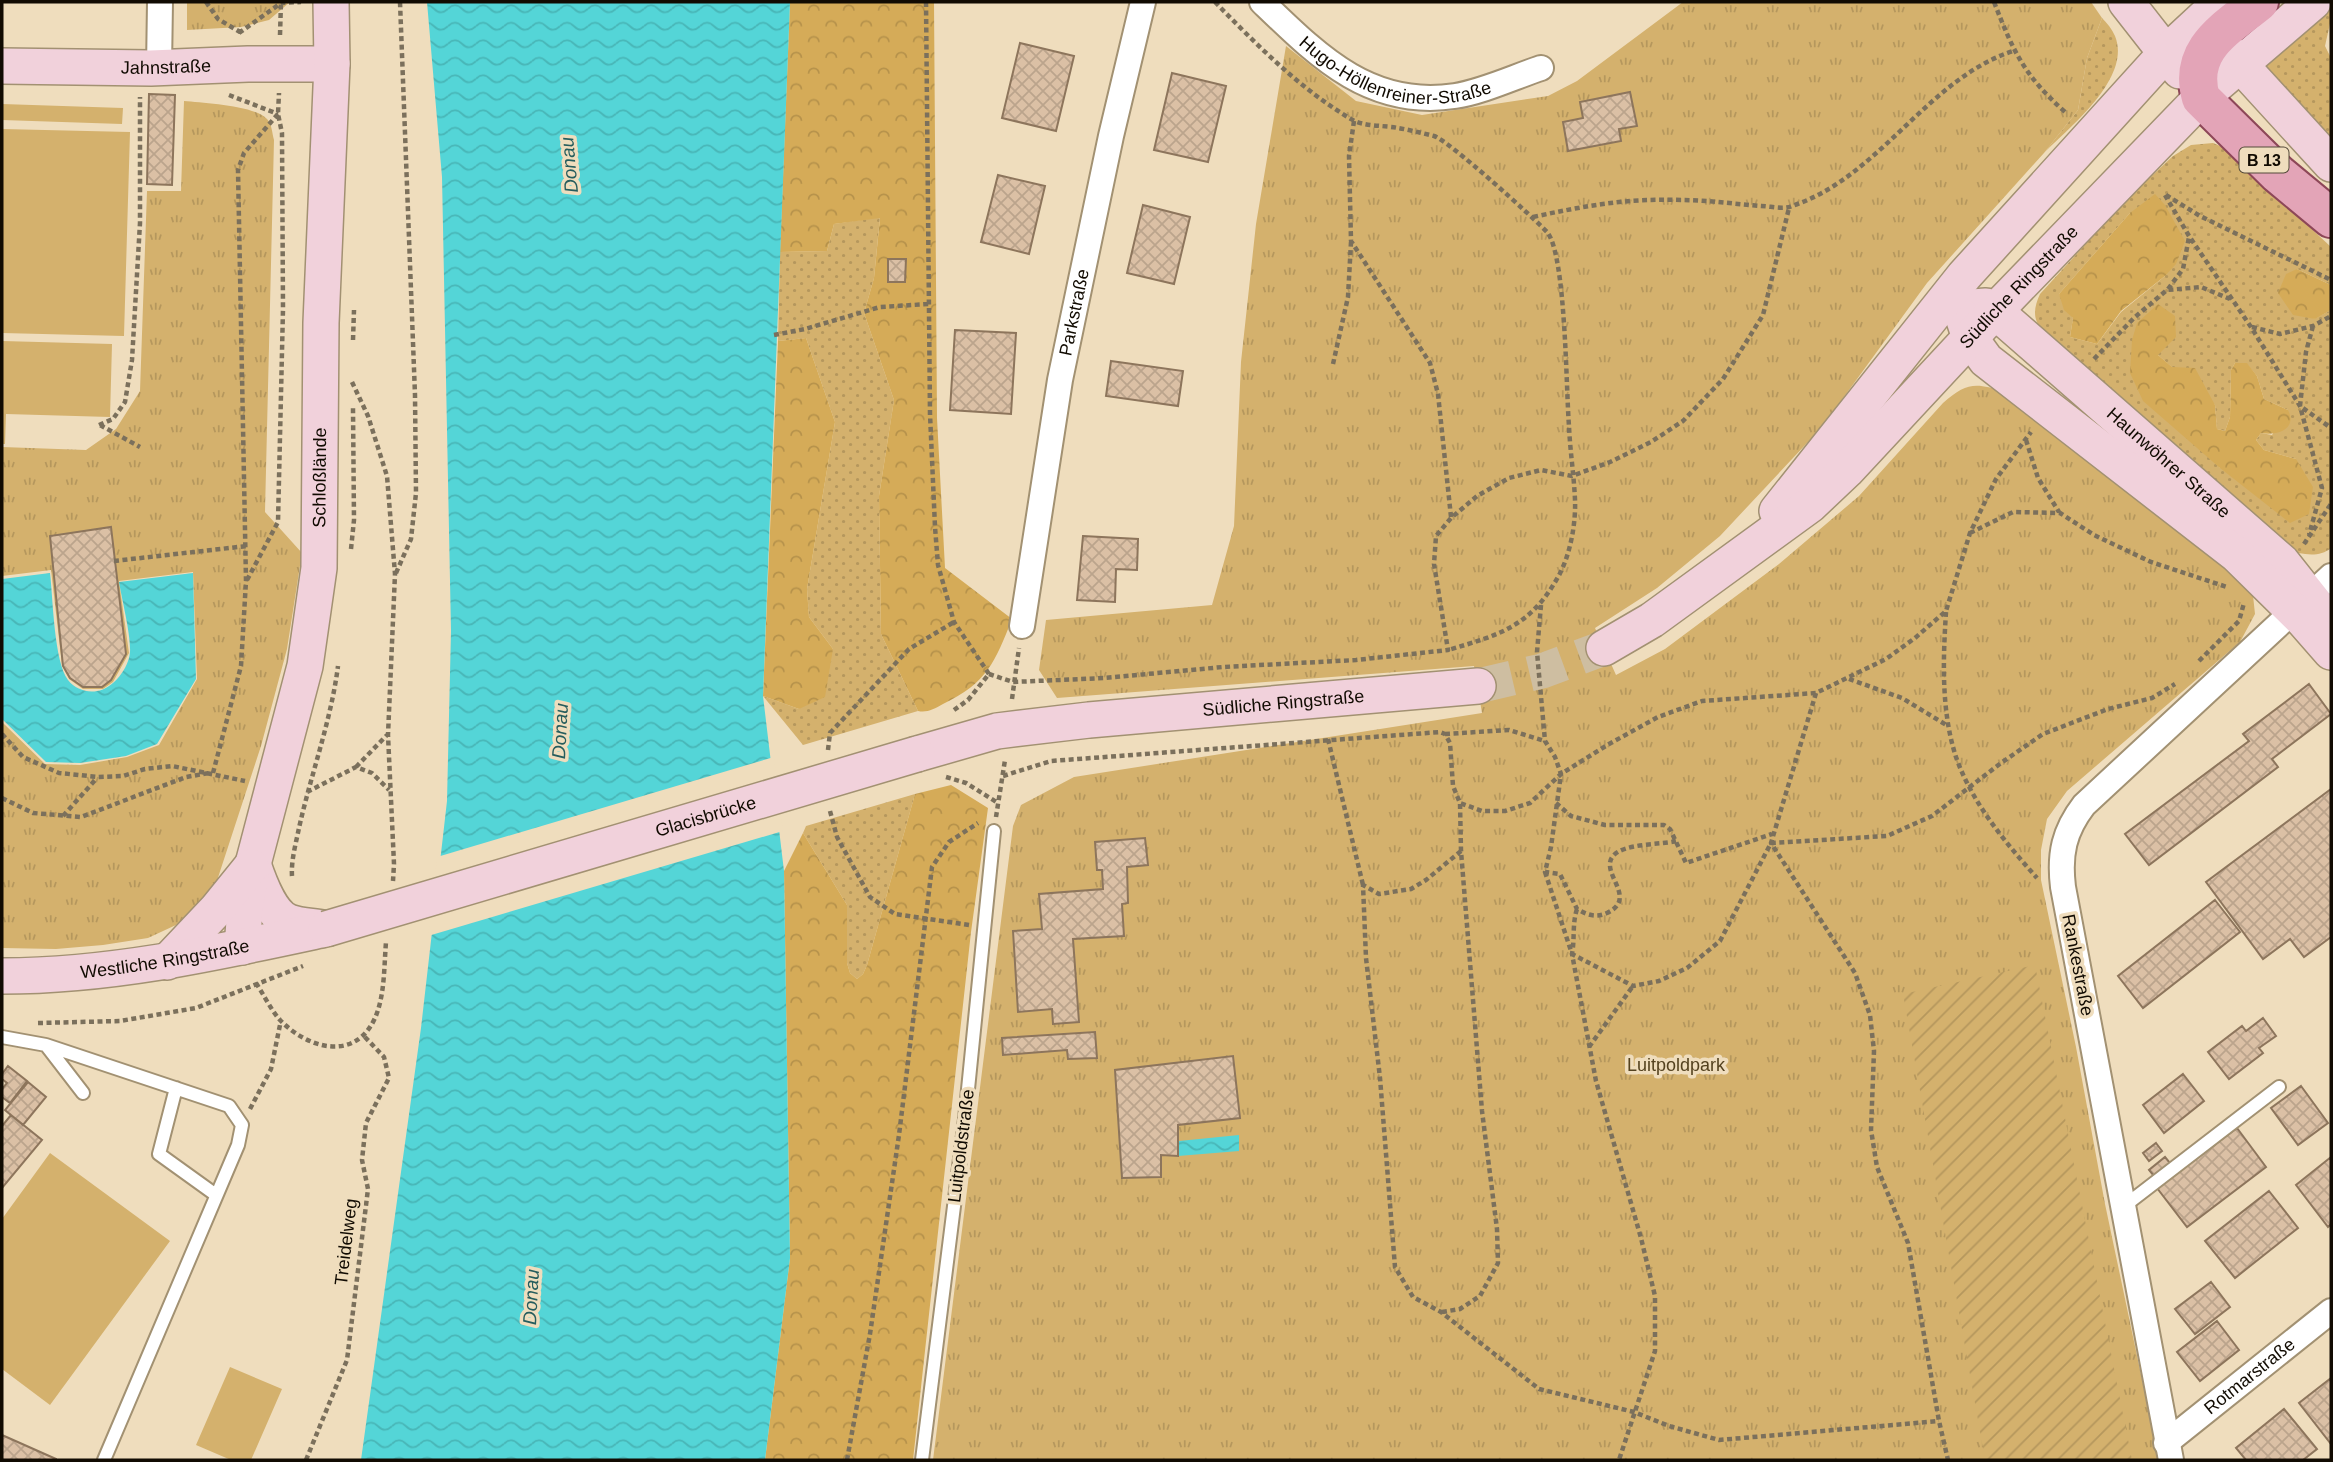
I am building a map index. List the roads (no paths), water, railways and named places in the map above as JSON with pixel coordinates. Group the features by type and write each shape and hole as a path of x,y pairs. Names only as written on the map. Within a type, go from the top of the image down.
{"main road":[{"name":"Schloßlände","path":"242,947 253,864 305,666 319,568 321,323 332,64 331,2"},
{"path":"2126,2 2201,98"},
{"path":"1721,569 1789,496 1964,276 2166,53 2259,2"},
{"path":"2213,25 2313,2"},
{"path":"2201,98 2197,83 2199,64 2213,25"},
{"name":"B 13","path":"2213,25 2331,163"},
{"name":"Jahnstraße","path":"2,66 151,68 332,64"},
{"name":"B 13","path":"2201,98 2278,174 2331,218"},
{"name":"Südliche Ringstraße","path":"1918,334 1978,330 2201,98"},
{"path":"1604,648 1652,620 1810,505 1936,376 1963,360 1978,330 1960,291 1964,276"},
{"name":"Haunwöhrer Straße","path":"1978,330 2282,562 2311,594 2331,624"},
{"name":"Haunwöhrer Straße","path":"1978,330 2237,555 2311,594 2331,652"},
{"name":"Südliche Ringstraße","path":"1089,720 1478,686"},
{"name":"Glacisbrücke","path":"326,929 927,767 997,731 1089,720"},
{"path":"253,864 259,884 270,903 287,921 326,929"},
{"path":"158,964 217,909 253,864"},
{"name":"Westliche Ringstraße","path":"2,976 89,972 158,964 326,929"}],"street":[{"path":"151,68 160,2"},
{"name":"Parkstraße","path":"1022,626 1060,380 1111,136 1143,2"},
{"name":"Hugo-Höllenreiner-Straße","path":"1262,2 1307,46 1345,74 1378,89 1411,99 1456,96 1541,68"},
{"name":"Rankestraße","path":"2169,1451 2063,887 2060,866 2063,842 2072,821 2084,805 2311,594"},
{"name":"Rotmarstraße","path":"2169,1451 2331,1311"}],"lane":[{"name":"Luitpoldstraße","path":"922,1460 965,1119 995,825"},
{"path":"2,1037 46,1045 229,1106 242,1125 238,1145 104,1460"},
{"path":"46,1045 83,1093"},
{"path":"2123,1207 2279,1087"},
{"path":"176,1088 159,1154 216,1195"}],"water":[{"name":"Donau","path":"427,2 790,2 763,696 784,871 790,1258 765,1460 361,1460 421,1028 447,801 451,631 442,177"},
{"path":"50,573 57,645 63,671 74,686 93,691 103,689 114,682 129,658 129,636 119,582 193,573 196,679 157,744 126,756 80,763 46,762 2,719 2,579"},
{"path":"1239,1135 1239,1151 1178,1156 1179,1141"}],"tunnel":[{"path":"1478,686 1542,671 1604,648"}],"park label":[{"name":"Luitpoldpark","path":"1676,1065"}]}
